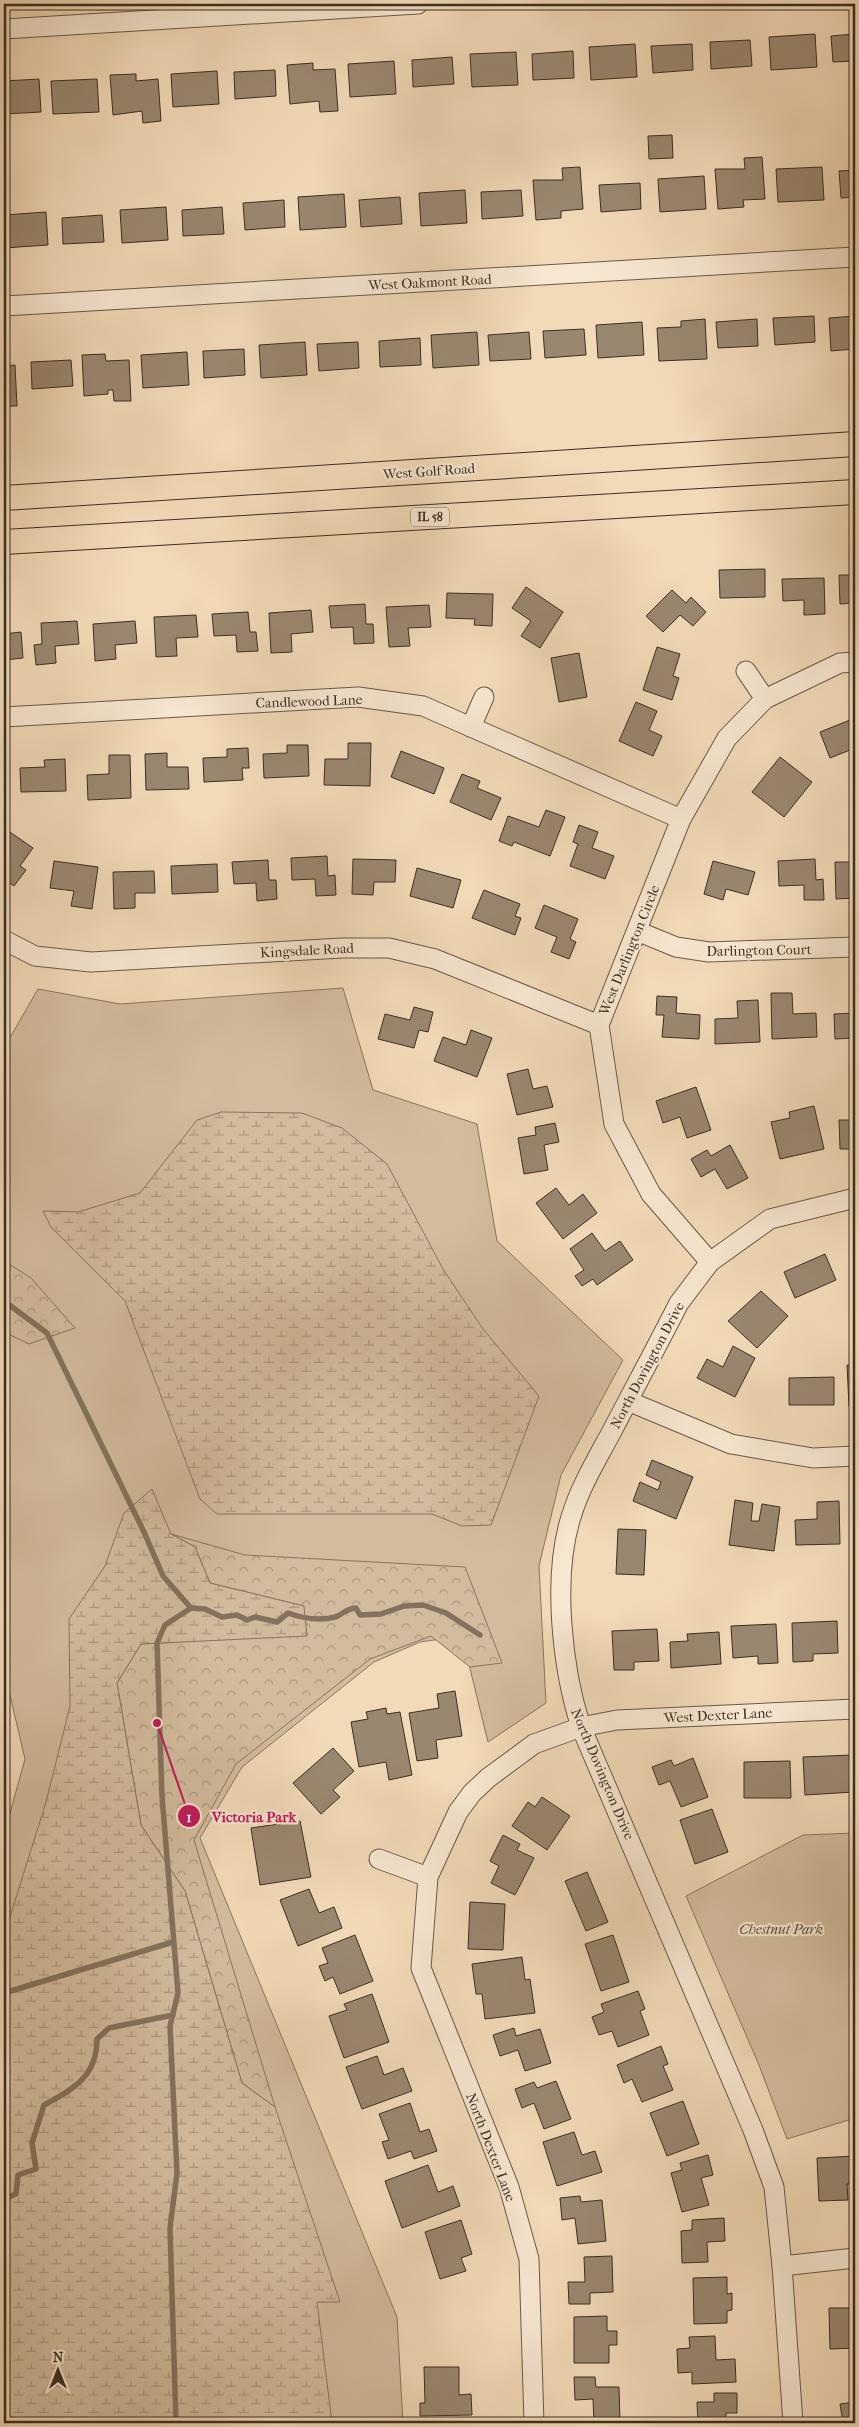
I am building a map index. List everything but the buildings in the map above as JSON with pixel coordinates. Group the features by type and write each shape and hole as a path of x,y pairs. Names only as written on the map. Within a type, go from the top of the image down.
{"main road":[{"name":"West Golf Road","path":"4,498 855,444"},
{"name":"IL 58","path":"4,542 855,492"}],"street":[{"path":"4,28 418,4"},
{"name":"West Oakmont Road","path":"4,306 855,257"},
{"name":"West Darlington Circle","path":"710,1262 651,1194 614,1124 599,1025 681,819 727,738 765,700 840,663 855,662"},
{"path":"746,671 765,700"},
{"name":"Candlewood Lane","path":"4,716 358,697 423,706 681,819"},
{"path":"471,727 484,697"},
{"name":"Darlington Court","path":"637,931 676,947 709,952 855,947"},
{"name":"Kingsdale Road","path":"4,940 35,956 91,962 342,948 389,948 435,959 599,1025"},
{"name":"North Dovington Drive","path":"793,2423 782,2266 774,2187 753,2130 581,1727 572,1701 565,1666 562,1622 563,1553 576,1501 679,1303 710,1262 770,1220 855,1198"},
{"path":"628,1401 731,1444 814,1458 855,1456"},
{"name":"West Dexter Lane","path":"581,1727 617,1720 855,1709"},
{"name":"North Dexter Lane","path":"534,2423 529,2259 508,2187 421,1968 428,1877 458,1812 472,1793 534,1744 581,1727"},
{"path":"379,1859 428,1877"},
{"path":"782,2266 855,2258"}],"green space":[{"path":"343,988 373,1090 477,1124 497,1241 623,1360 561,1475 539,1566 546,1703 488,1742 462,1636 420,1642 374,1662 242,1767 200,1838 397,2317 403,2423 4,2423 4,1835 25,1759 4,1670 4,1048 38,989 120,1004"},
{"path":"221,1112 302,1113 342,1128 387,1164 443,1269 483,1329 539,1396 491,1525 462,1526 432,1514 217,1514 200,1499 125,1301 51,1227 43,1211 78,1212 140,1193 197,1120"},
{"path":"4,1261 31,1278 75,1328 29,1344 4,1332"},
{"path":"152,1489 171,1534 195,1547 210,1583 304,1606 307,1636 141,1644 117,1683 141,1825 185,1891 242,2083 275,2107 340,2302 317,2302 332,2423 4,2423 4,1936 46,1802 70,1706 69,1619 105,1566 124,1513"},
{"path":"171,1534 245,1555 465,1567 502,1663 470,1667 431,1636 370,1659 236,1764 194,1840 275,2107 242,2083 185,1891 141,1825 117,1683 141,1644 307,1635 303,1606 210,1583 195,1547"},
{"name":"Chestnut Park","path":"855,1833 855,2118 787,2139 759,2065 686,1896 803,1835"}],"waterway":[{"path":"4,1301 47,1333 144,1532 163,1576 191,1608"},
{"path":"176,2423 170,2228 177,2173 170,2026 178,1993 162,1796 157,1643 165,1625 191,1608 205,1609 222,1617 237,1615 247,1620 255,1617 277,1622 288,1613 305,1618 323,1619 335,1617 356,1608 360,1615 381,1614 404,1606 423,1605 446,1613 480,1635"},
{"path":"4,1993 173,1942"},
{"path":"4,2199 16,2194 18,2175 36,2169 32,2143 44,2105 65,2093 82,2080 93,2063 97,2039 109,2028 173,2015"}],"place":[{"name":"Victoria Park","path":"157,1723"}]}
